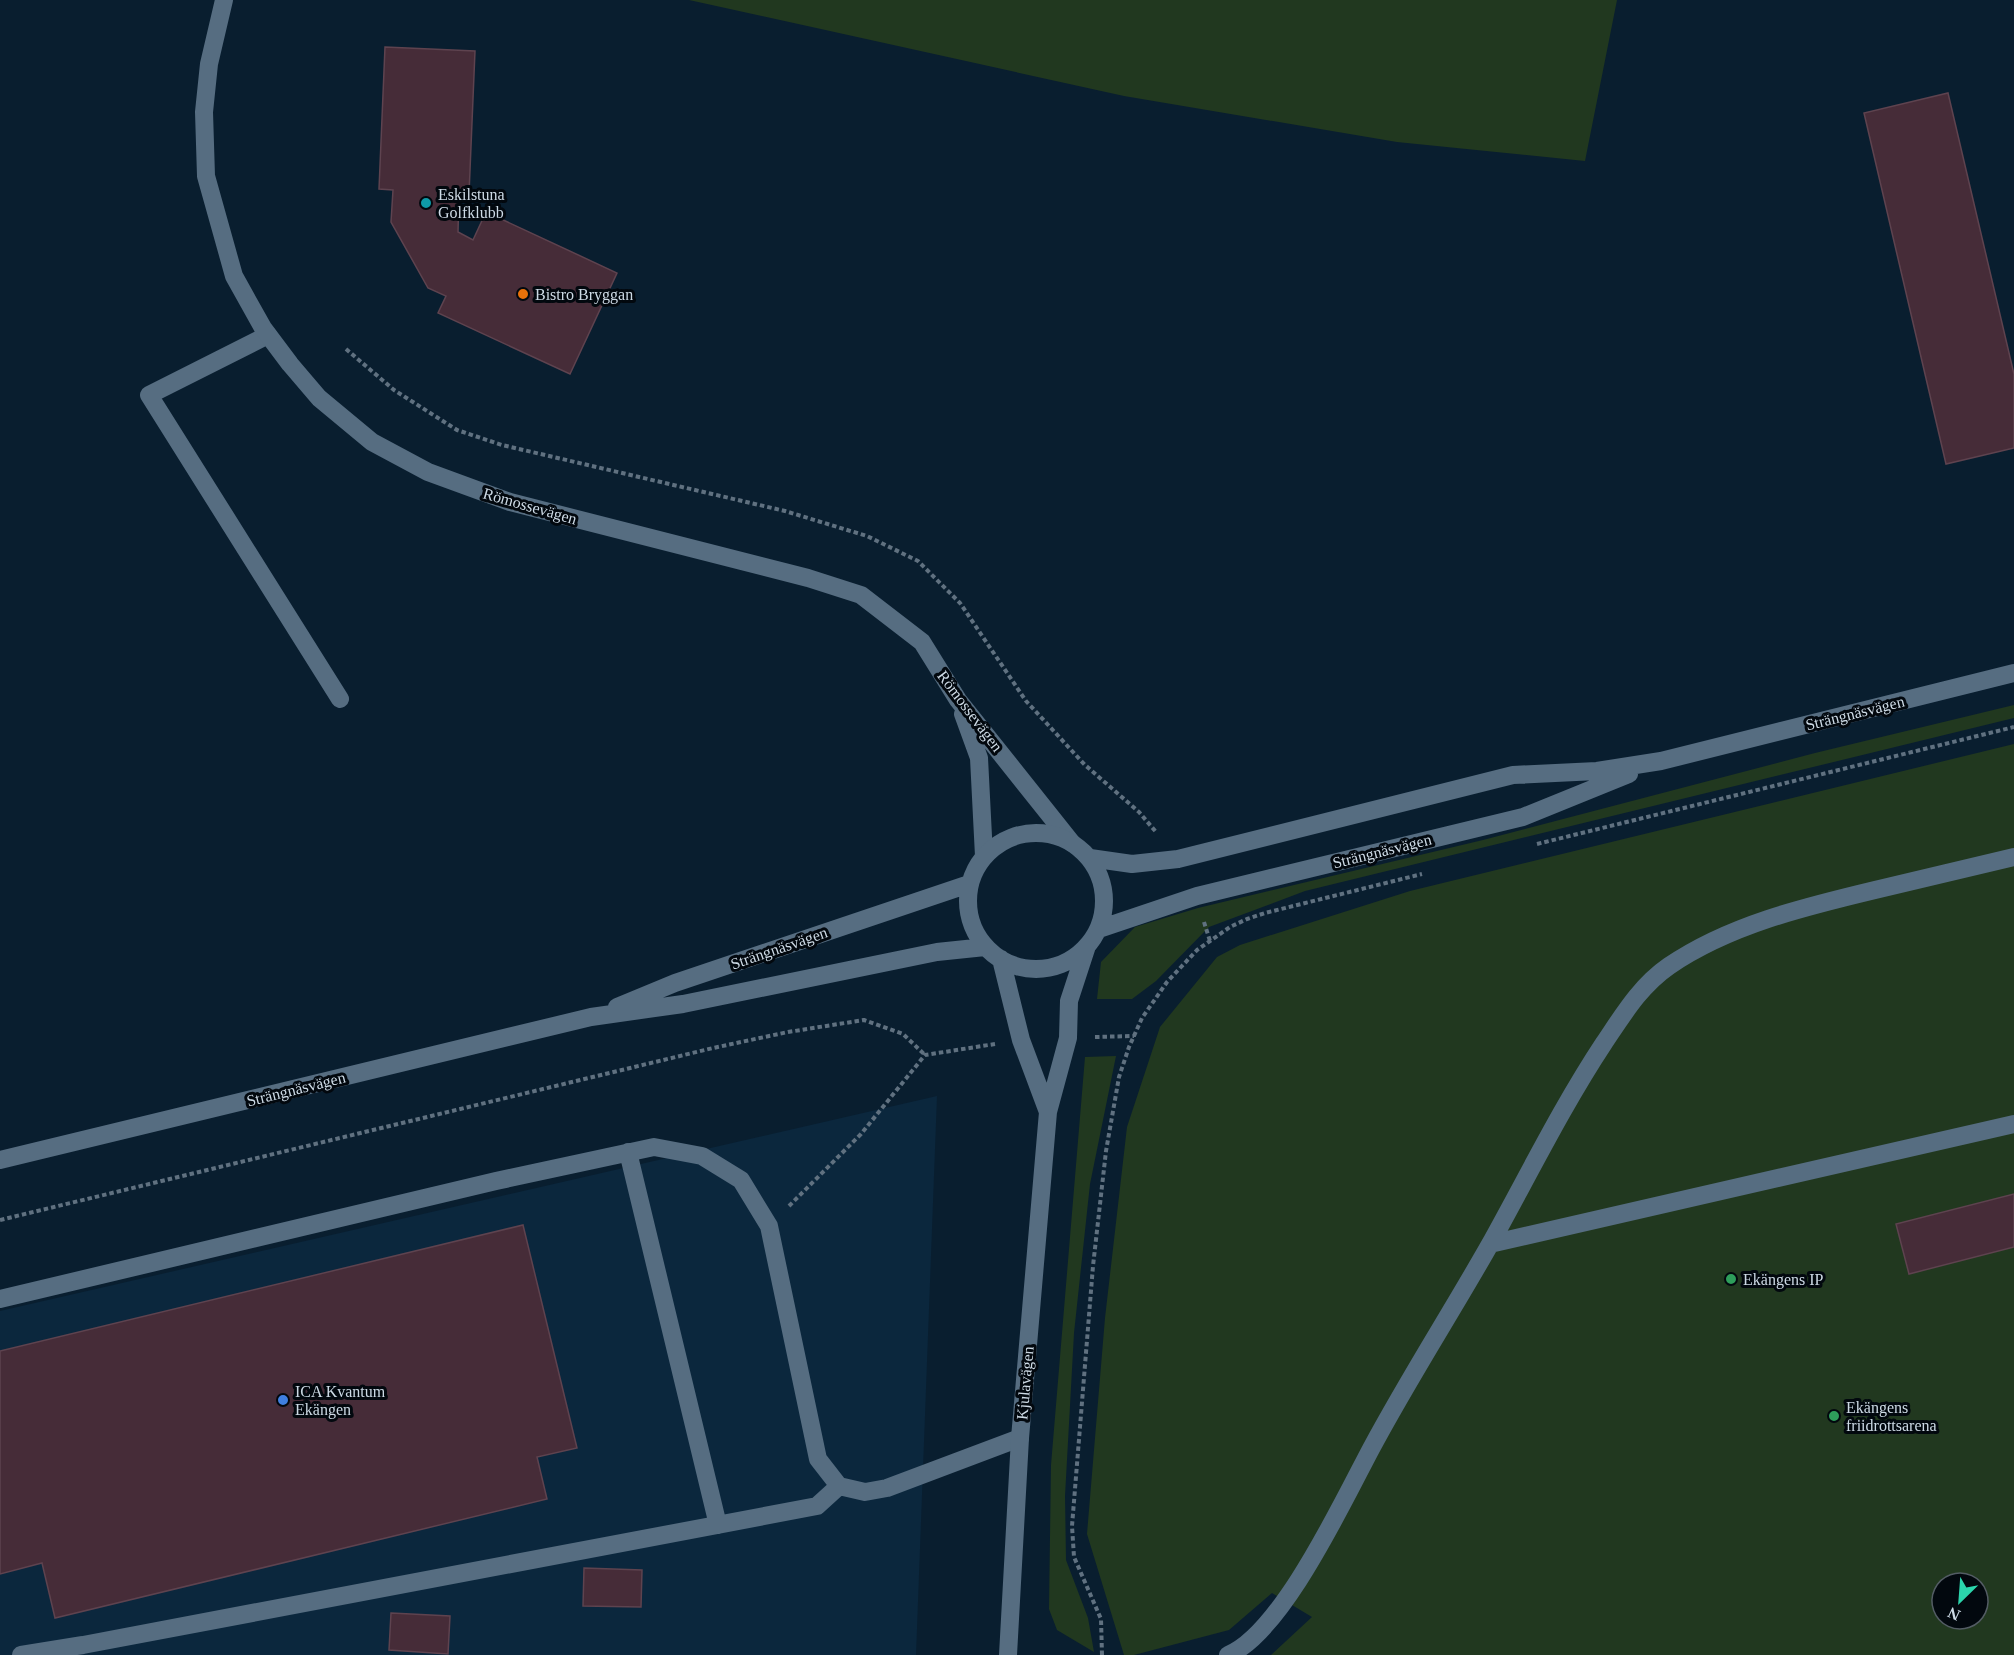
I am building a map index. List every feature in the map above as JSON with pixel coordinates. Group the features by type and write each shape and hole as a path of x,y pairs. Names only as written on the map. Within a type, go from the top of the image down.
{"main road":[{"name":"Römossevägen","path":"224,0 209,64 204,112 206,176 234,276 263,328 320,398 372,442 428,472 510,502 786,573 861,595 922,642 958,700 1072,843"},
{"path":"268,335 149,395 340,699"},
{"name":"Strängnäsvägen","path":"1090,858 1132,864 1178,859 1513,775 1597,771 1661,761 2014,673"},
{"path":"958,700 979,758 984,856"},
{"name":"Strängnäsvägen","path":"1099,929 1197,896 1523,817 1661,761"},
{"path":"1035,832 1055,834 1072,843 1090,858 1101,879 1104,912 1099,929 1087,946 1071,959 1054,967 1036,970 1018,967 1001,959 985,946 973,928 968,907 969,884 975,869 984,856 998,843 1016,835 1035,832"},
{"path":"1228,1655 1248,1642 1270,1621 1299,1577 1339,1512 1374,1444 1490,1244 1575,1086 1647,983 1669,966 1708,943 1759,922 1832,901 2014,857"},
{"name":"Strängnäsvägen","path":"591,1017 675,983 969,884"},
{"name":"Strängnäsvägen","path":"0,1160 591,1017 683,1004 937,952 985,946"},
{"name":"Kjulavägen","path":"1008,1655 1020,1438 1048,1112 1068,1038 1069,1001 1087,946"},
{"name":"Kjulavägen","path":"1001,959 1021,1040 1048,1112"},
{"path":"1490,1244 2014,1124"},
{"path":"0,1299 496,1181 654,1147 702,1156 741,1180 770,1226 818,1459 838,1486 865,1492 886,1488 1020,1438"},
{"path":"628,1152 718,1525"},
{"path":"21,1655 817,1506 838,1486"}],"path":[{"path":"1527,847 2014,727"},
{"path":"1102,1655 1101,1619 1074,1557 1072,1526 1083,1381 1106,1151 1119,1077 1134,1036 1142,1018 1167,982 1197,950 1230,927 1265,914 1425,873"},
{"path":"0,1220 788,1032 864,1020 903,1034 925,1055"},
{"path":"1068,1038 1134,1036"},
{"path":"770,1226 861,1134 925,1055 1021,1040"}],"shaded area":[{"path":"937,1096 916,1655 0,1655 0,1311"}],"green space":[{"path":"689,0 1617,0 1585,161 1397,142 1124,96"},
{"path":"2014,705 2014,718 1305,891 1209,927 1156,981 1132,999 1097,999 1101,962 1135,927 1198,908 1483,840 1815,753"},
{"path":"2014,744 2014,1655 1271,1655 1312,1617 1272,1593 1229,1630 1134,1655 1124,1655 1087,1534 1105,1318 1127,1127 1160,1027 1217,957 1240,945 1410,891"},
{"path":"1116,1056 1090,1184 1074,1333 1065,1496 1066,1560 1088,1618 1094,1652 1057,1630 1049,1609 1051,1465 1085,1057"}],"building":[{"name":"Eskilstuna Golfklubb","path":"385,47 475,51 469,194 459,193 458,232 473,240 486,212 617,273 570,374 438,313 446,296 428,288 391,222 393,190 379,189"},
{"path":"1948,93 2014,374 2014,448 1946,464 1864,113"},
{"path":"2014,1194 2014,1247 1909,1274 1896,1224"},
{"name":"ICA Kvantum Ekängen","path":"523,1225 577,1448 537,1457 547,1499 55,1618 42,1563 0,1574 0,1351"},
{"path":"584,1568 642,1570 641,1607 583,1606"},
{"path":"391,1613 450,1616 448,1654 389,1650"}],"place":[{"name":"Eskilstuna Golfklubb","path":"426,203"},
{"name":"Bistro Bryggan","path":"523,294"},
{"name":"Ekängens IP","path":"1731,1279"},
{"name":"ICA Kvantum Ekängen","path":"283,1400"},
{"name":"Ekängens friidrottsarena","path":"1834,1416"}]}
